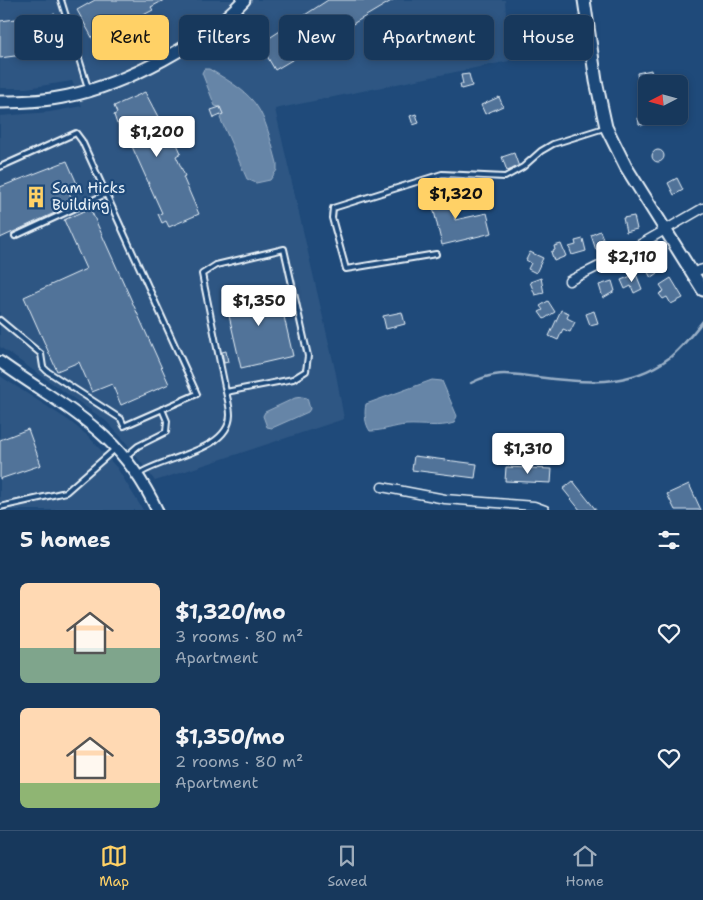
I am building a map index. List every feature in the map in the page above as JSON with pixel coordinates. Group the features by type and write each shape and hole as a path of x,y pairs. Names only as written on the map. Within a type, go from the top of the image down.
{"main road":[{"path":"0,102 50,99 88,91 138,70 186,46 222,21 244,0"},
{"path":"584,0 596,81 606,127 626,167 666,229 698,270 703,290"}],"street":[{"path":"569,281 625,253 703,208"},
{"path":"0,362 78,413 116,448 137,475 157,510"},
{"path":"382,487 489,506 534,506 545,510"}],"lane":[{"path":"62,0 88,91"},
{"path":"436,254 346,268 332,218 333,208 442,174 505,177 523,167 541,151 553,144 606,127"},
{"path":"0,167 76,133 82,141 196,394 124,426 121,419 45,369 41,354 0,320"},
{"path":"15,236 106,194"},
{"path":"137,475 150,466 208,446 222,436 226,430 230,415 202,274 216,265 284,249 308,356 306,370 293,379 226,392"},
{"path":"124,458 138,446 166,432 167,421 162,409"},
{"path":"0,507 66,492 116,448"}],"shaded area":[{"path":"0,0 505,0 504,60 509,61 275,109 336,374 344,419 155,481 124,440 106,421 0,347 0,116 50,112 82,106 72,81 27,88 0,88"},
{"path":"204,69 209,69 239,88 257,106 263,117 277,163 277,170 270,180 256,183 247,179 220,118 223,114 220,107 215,106 202,73"},
{"path":"0,376 68,420 88,436 117,468 143,510 0,510"},
{"path":"432,380 442,381 457,416 454,423 436,426 406,425 370,431 365,418 366,404"},
{"path":"295,398 307,398 310,409 308,412 272,428 267,427 263,416 265,412"}],"building":[{"path":"95,0 164,0 151,7 153,10 143,15 92,15 92,37 82,19 82,15 80,15 77,10"},
{"path":"328,0 393,0 368,15 364,15 364,17 354,23 354,15 305,15"},
{"path":"15,19 15,56 0,58 0,21"},
{"path":"279,32 279,60 292,60 275,70 269,60 269,38"},
{"path":"651,70 652,75 638,75 638,82 637,73"},
{"path":"469,74 472,86 461,89 460,84 463,84 461,75"},
{"path":"145,92 165,130 170,128 181,153 176,156 185,176 183,177 199,214 169,227 166,221 162,223 158,214 162,213 121,122 117,124 114,115 117,113 114,106"},
{"path":"499,97 503,106 485,114 481,105"},
{"path":"220,107 223,114 214,118 211,110"},
{"path":"416,114 419,123 413,125 410,116"},
{"path":"656,150 660,150 664,156 660,162 656,162 652,158 652,154"},
{"path":"514,153 519,167 507,171 502,157"},
{"name":"Sam Hicks Building","path":"67,161 78,186 68,190 74,204 0,238 0,187"},
{"path":"677,178 683,190 674,195 668,183"},
{"path":"447,185 455,220 487,213 492,233 442,245 429,190"},
{"path":"90,208 169,384 121,405 112,384 92,392 79,362 57,371 24,297 86,269 64,220"},
{"path":"634,216 637,229 626,232 623,218"},
{"path":"600,231 606,246 596,250 591,235"},
{"path":"583,239 586,251 572,255 569,247 576,245 575,241"},
{"path":"561,244 566,256 554,261 551,252 555,250 554,246"},
{"path":"530,252 543,258 536,273 528,269 531,263 526,260"},
{"path":"654,257 659,266 655,268 658,273 651,278 643,263"},
{"path":"636,274 642,289 634,293 631,286 625,289 621,280"},
{"path":"541,278 544,293 535,295 530,282"},
{"path":"671,278 683,298 671,304 667,297 663,299 659,294 664,291 660,285"},
{"path":"612,281 615,291 603,298 599,285"},
{"path":"277,286 293,356 241,368 225,298"},
{"path":"548,301 555,312 544,319 539,312 543,310 540,306"},
{"path":"561,310 569,313 567,318 575,322 570,332 563,329 558,340 549,336"},
{"path":"594,311 598,323 590,325 586,314"},
{"path":"402,312 405,324 386,329 383,316"},
{"path":"226,351 228,362 224,363 222,352"},
{"path":"28,429 41,465 0,479 0,440"},
{"path":"414,456 477,464 475,478 412,470"},
{"path":"506,467 552,469 551,483 505,481"},
{"path":"573,481 596,510 580,510 563,489"},
{"path":"689,484 701,510 675,510 667,494"}],"waterway":[{"path":"471,383 488,376 503,374 588,382 622,379 654,368 669,358 683,345 703,321"}],"place":[{"name":"Sam Hicks Building","path":"36,197"}]}
